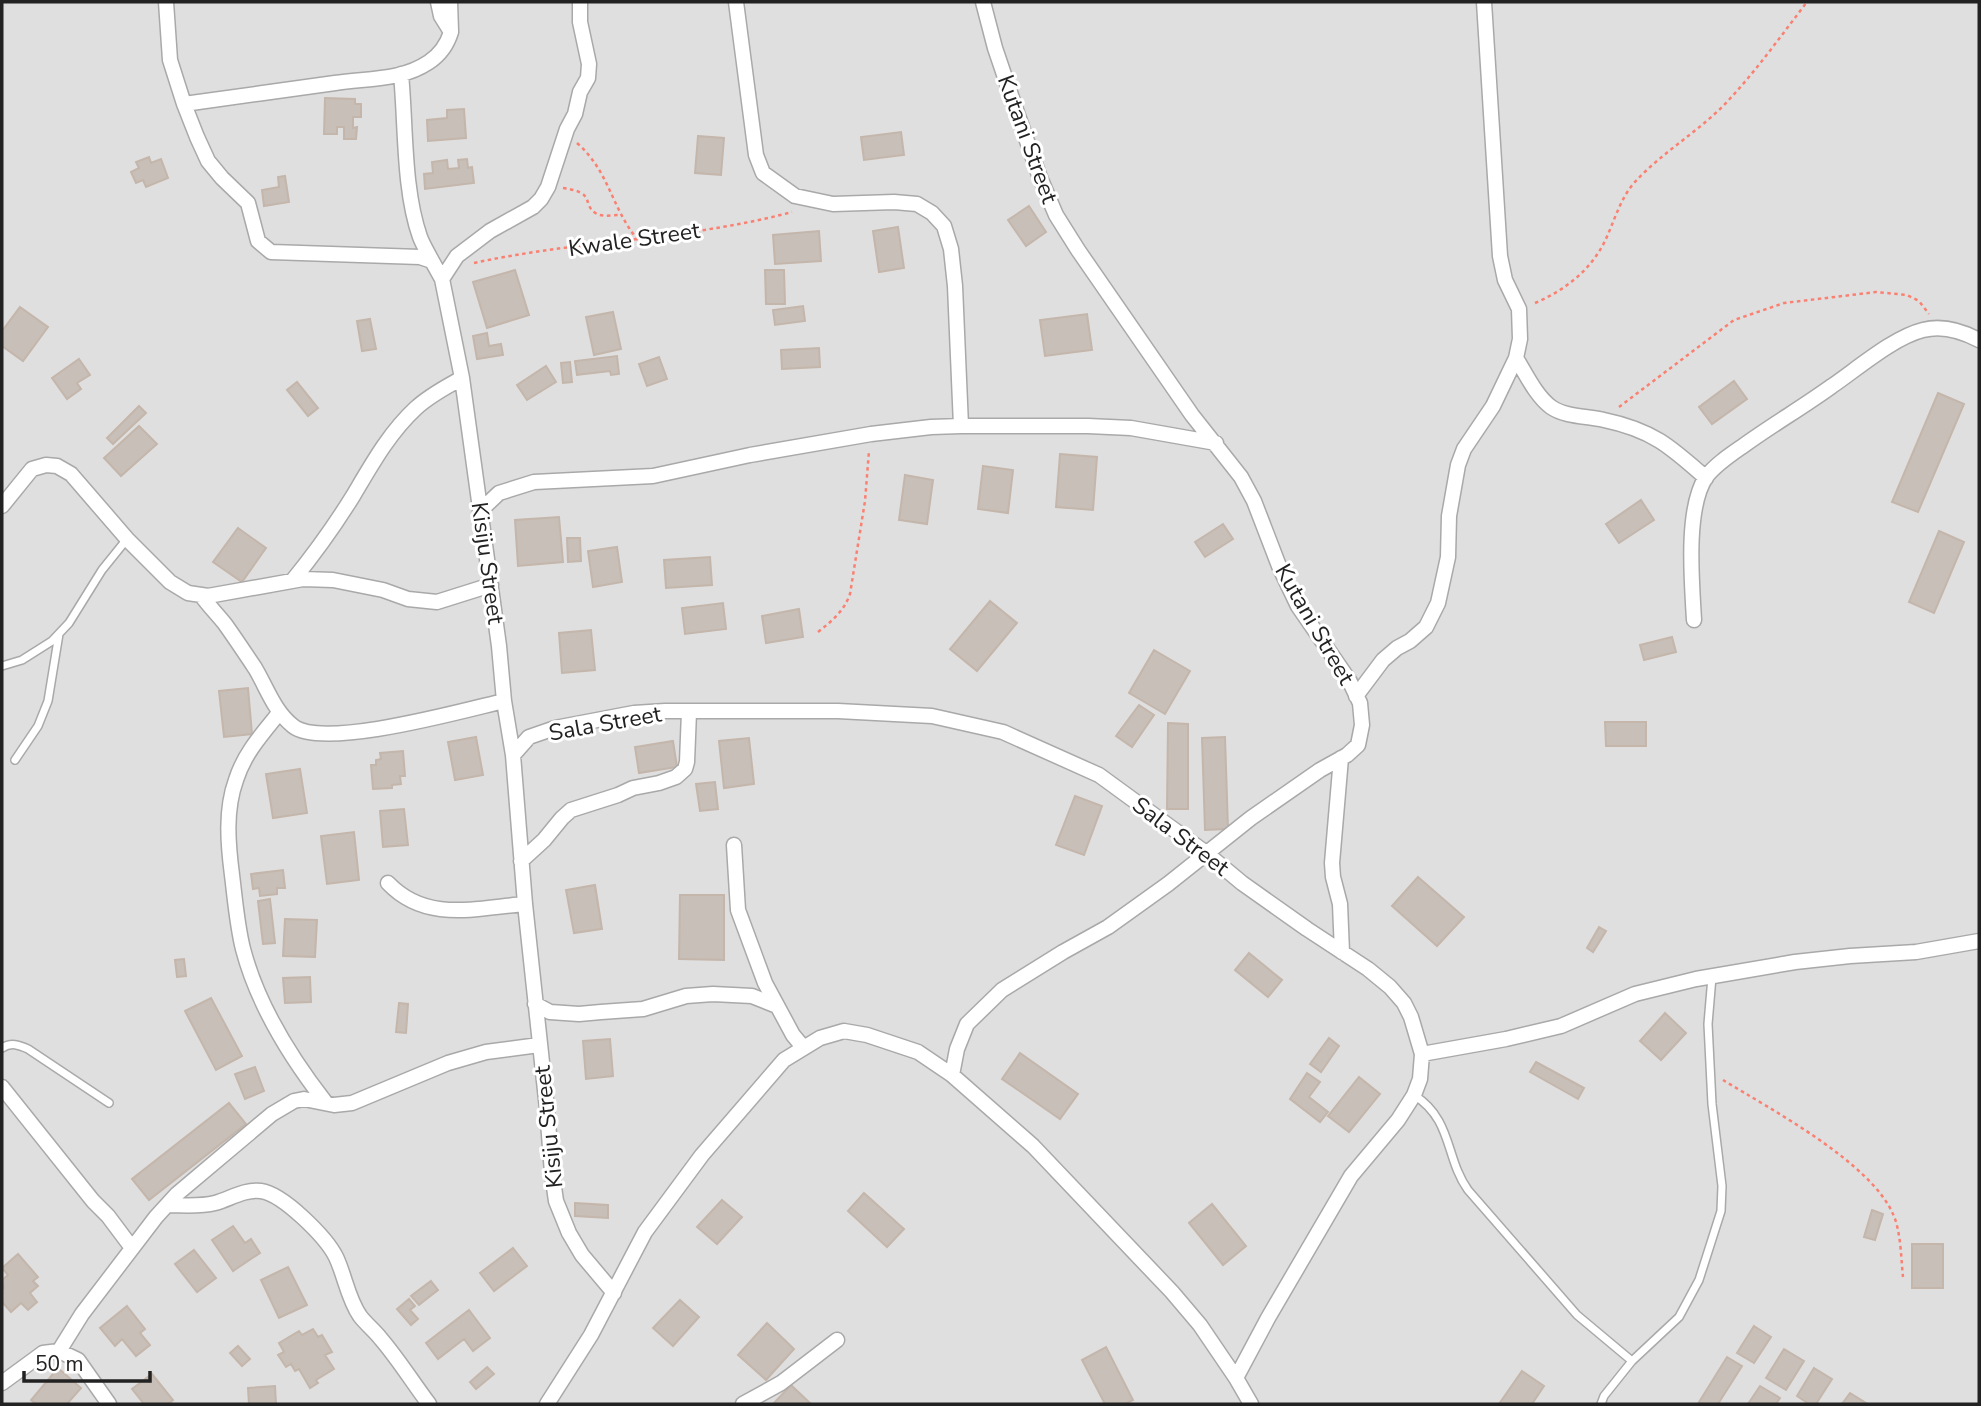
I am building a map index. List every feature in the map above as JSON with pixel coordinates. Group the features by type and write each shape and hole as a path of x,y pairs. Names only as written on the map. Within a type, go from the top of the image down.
{"street":[{"path":"166,2 170,60 184,103 208,161 248,202 258,241 271,252 420,257 432,261"},
{"path":"438,2 441,16 451,32"},
{"path":"184,103 401,75 429,62 447,45 451,32 450,2"},
{"path":"445,274 457,256 472,243 533,207 548,187 575,114 580,92 588,78 589,64 580,22 580,2"},
{"path":"736,2 756,155 763,173 795,196 818,201 833,204 917,204 932,213 944,226 951,249 954,274 961,426"},
{"name":"Kutani Street","path":"952,1075 957,1049 967,1024 1002,990 1108,928 1251,818 1341,758 1358,745 1362,725 1360,702 1349,680 1298,606 1254,501 1241,477 1192,415 1056,215 1038,175 995,48 983,2"},
{"path":"1356,696 1383,660 1410,641 1430,621 1438,603 1448,557 1449,516 1458,465 1464,449 1493,406 1516,358 1520,340 1518,309 1505,280 1500,256 1484,2"},
{"name":"Kisiju Street","path":"401,75 413,209 420,238 432,261 445,274 491,585 513,755 525,904 556,1200 569,1233 582,1255 614,1293"},
{"path":"1694,620 1692,528 1706,478 1726,458 1873,356 1909,335 1939,328 1959,331 1979,340"},
{"path":"1516,358 1541,397 1552,407 1564,413 1605,420 1648,433 1671,447 1706,478"},
{"path":"293,580 313,556 386,442 416,408 462,378"},
{"path":"480,511 499,493 534,482 653,475 871,434 961,426 1088,426 1131,428 1216,443"},
{"path":"2,506 32,469 46,465 57,466 71,474 127,539 170,582 188,593 208,596 293,580 333,580 383,590 408,599 437,602 491,585"},
{"path":"201,595 223,621 256,670 279,713 296,729 310,732 371,731 504,701"},
{"name":"Sala Street","path":"513,755 529,737 555,728 634,713 664,711 838,711 932,716 1003,732 1099,775 1206,853 1242,883 1379,978 1404,1003 1410,1017 1422,1054 1420,1079 1414,1095 1398,1120 1351,1176 1236,1378"},
{"path":"521,861 571,810 633,788 676,777 685,769 687,762 689,712"},
{"path":"279,713 247,754 235,781 228,820 236,906 243,949 257,989 294,1060 326,1103"},
{"path":"1341,758 1332,863 1340,904 1342,952"},
{"path":"734,845 738,910 765,984 793,1035 803,1047"},
{"path":"388,883 397,893 417,904 439,911 525,904"},
{"path":"1422,1054 1506,1040 1561,1026 1635,994 1712,976 1795,962 1916,952 1979,942"},
{"path":"536,1004 550,1012 601,1013 643,1009 686,996 713,994 752,996 776,1006"},
{"path":"547,1404 591,1335 645,1232 702,1155 784,1060 820,1038 844,1031 867,1035 918,1052 952,1075 1033,1146 1135,1251 1200,1325 1251,1404"},
{"path":"59,1351 82,1314 167,1205 279,1110 294,1101 304,1099 342,1105 361,1100 448,1063 486,1052 539,1045"},
{"path":"2,1087 132,1248"},
{"path":"167,1205 201,1206 245,1192 262,1191 275,1196 329,1245 354,1306 429,1404"},
{"path":"743,1404 780,1383 837,1340"},
{"path":"2,1383 43,1353 59,1351 78,1360 109,1404"}],"lane":[{"path":"2,666 22,660 52,641 69,623 102,570 127,539"},
{"path":"15,760 38,726 48,701 59,633"},
{"path":"1601,1404 1604,1396 1632,1361 1679,1317 1699,1280 1721,1211 1722,1186 1708,1024 1712,976"},
{"path":"2,1048 17,1044 28,1049 109,1103"},
{"path":"1414,1095 1424,1101 1442,1125 1459,1178 1468,1190 1577,1315 1632,1361"}],"path":[{"path":"1518,309 1556,294 1582,274 1604,242 1632,185 1722,107 1763,61 1807,2"},
{"path":"566,134 590,157 604,177 620,215 638,240"},
{"path":"548,187 578,190 584,193 596,213 620,215"},
{"name":"Kwale Street","path":"445,274 547,250 638,240 760,220 794,211"},
{"path":"1605,420 1632,396 1734,320 1784,303 1876,292 1907,295 1919,301 1939,328"},
{"path":"818,632 836,618 850,594 871,434"},
{"path":"1711,1073 1774,1111 1863,1172 1881,1192 1895,1216 1903,1277"}],"shaded area":[{"path":"2,2 1979,2 1979,1404 2,1404"}],"building":[{"path":"325,98 355,99 355,104 361,104 361,117 353,117 353,128 357,127 356,139 344,139 344,127 337,127 337,134 324,134"},
{"path":"464,109 466,138 428,141 427,120 447,118 447,110"},
{"path":"901,132 904,155 864,160 861,137"},
{"path":"698,136 724,138 721,175 695,173"},
{"path":"149,157 151,163 161,159 168,178 146,187 143,180 136,183 131,172 139,168 136,162"},
{"path":"467,159 468,168 472,167 474,183 425,189 424,174 433,173 432,162 447,160 448,169 459,168 458,160"},
{"path":"285,176 289,202 264,206 262,190 279,187 278,177"},
{"path":"1029,206 1046,232 1026,246 1008,220"},
{"path":"898,227 904,268 879,272 873,231"},
{"path":"819,231 821,261 775,264 773,235"},
{"path":"515,270 529,315 487,328 473,282"},
{"path":"765,270 784,270 785,304 766,304"},
{"path":"803,306 805,321 775,325 773,310"},
{"path":"20,307 48,327 23,361 2,346 2,331"},
{"path":"613,312 621,349 594,355 586,317"},
{"path":"1087,314 1092,350 1045,356 1040,320"},
{"path":"370,319 376,349 362,351 357,321"},
{"path":"487,333 489,346 501,344 503,355 477,359 473,336"},
{"path":"819,348 820,367 782,369 781,350"},
{"path":"617,356 619,374 611,375 610,371 577,375 575,361"},
{"path":"659,357 667,379 647,386 639,364"},
{"path":"79,359 90,375 77,383 81,389 67,399 52,378"},
{"path":"570,362 572,382 563,383 561,363"},
{"path":"546,366 556,382 527,400 517,385"},
{"path":"1734,381 1747,399 1712,424 1699,407"},
{"path":"297,382 318,408 308,416 287,390"},
{"path":"1938,393 1964,404 1918,512 1892,502"},
{"path":"139,406 146,413 113,444 107,438"},
{"path":"139,426 157,444 121,476 104,458"},
{"path":"1060,454 1097,457 1093,510 1056,507"},
{"path":"983,466 1013,470 1008,513 978,509"},
{"path":"905,475 933,480 927,524 899,520"},
{"path":"1641,500 1654,520 1619,543 1606,524"},
{"path":"559,517 563,562 518,566 515,520"},
{"path":"1223,524 1233,539 1205,557 1195,542"},
{"path":"238,528 266,548 242,582 213,562"},
{"path":"1939,531 1964,542 1934,613 1909,602"},
{"path":"567,538 580,538 581,561 568,562"},
{"path":"617,547 622,582 593,587 588,551"},
{"path":"710,557 712,585 666,588 664,560"},
{"path":"990,601 1017,623 977,671 950,649"},
{"path":"723,603 726,629 685,634 682,608"},
{"path":"799,609 803,637 766,643 762,616"},
{"path":"591,630 595,670 562,673 559,633"},
{"path":"1672,637 1676,652 1644,660 1640,645"},
{"path":"1154,650 1190,671 1165,714 1129,693"},
{"path":"248,688 252,734 224,737 219,691"},
{"path":"1139,705 1154,715 1132,747 1116,736"},
{"path":"1605,722 1646,722 1646,746 1606,746"},
{"path":"1168,723 1188,724 1188,809 1167,809"},
{"path":"476,737 483,775 455,780 448,742"},
{"path":"1225,737 1228,829 1205,830 1202,738"},
{"path":"749,738 754,784 724,788 719,741"},
{"path":"673,741 677,767 639,773 635,747"},
{"path":"403,751 405,776 400,776 401,784 392,785 392,788 373,789 371,765 376,765 376,760 381,759 380,753"},
{"path":"300,769 307,813 273,818 266,774"},
{"path":"715,782 718,809 700,811 696,784"},
{"path":"1075,796 1102,806 1084,855 1056,845"},
{"path":"404,809 408,845 383,847 380,811"},
{"path":"354,832 359,880 327,884 321,836"},
{"path":"283,870 285,888 277,888 277,894 260,896 259,888 253,889 251,874"},
{"path":"1418,877 1464,917 1437,946 1392,906"},
{"path":"595,885 602,929 574,933 566,890"},
{"path":"680,895 724,895 724,960 679,959"},
{"path":"270,899 275,943 263,944 258,901"},
{"path":"285,919 317,920 315,957 283,956"},
{"path":"1599,927 1606,931 1593,952 1587,948"},
{"path":"1249,953 1282,980 1268,997 1235,970"},
{"path":"184,959 186,976 177,977 175,960"},
{"path":"310,977 311,1002 285,1003 283,978"},
{"path":"211,998 242,1056 216,1070 185,1011"},
{"path":"399,1003 408,1004 406,1033 396,1032"},
{"path":"1665,1013 1686,1033 1661,1060 1640,1041"},
{"path":"1329,1038 1339,1046 1321,1072 1310,1064"},
{"path":"610,1039 613,1076 586,1079 583,1041"},
{"path":"1020,1053 1078,1094 1060,1119 1002,1079"},
{"path":"1536,1062 1584,1088 1578,1099 1530,1072"},
{"path":"255,1067 264,1091 245,1099 235,1074"},
{"path":"1307,1073 1320,1082 1309,1097 1328,1112 1320,1122 1290,1099"},
{"path":"1359,1077 1380,1094 1349,1132 1328,1116"},
{"path":"229,1103 246,1124 149,1200 132,1179"},
{"path":"864,1193 904,1229 887,1247 848,1211"},
{"path":"722,1200 742,1217 717,1244 697,1227"},
{"path":"575,1203 608,1205 608,1218 575,1216"},
{"path":"1212,1204 1246,1246 1223,1265 1189,1223"},
{"path":"1872,1210 1883,1214 1875,1240 1864,1237"},
{"path":"233,1226 245,1243 251,1239 260,1253 233,1271 212,1240"},
{"path":"1912,1244 1943,1244 1943,1288 1912,1288"},
{"path":"513,1248 527,1266 494,1291 480,1273"},
{"path":"194,1250 216,1278 197,1292 175,1264"},
{"path":"18,1254 38,1277 33,1281 38,1286 30,1293 37,1302 28,1310 21,1303 11,1312 2,1304 2,1280 8,1275 2,1268"},
{"path":"288,1267 307,1305 279,1318 261,1280"},
{"path":"431,1281 438,1290 419,1305 411,1296"},
{"path":"409,1299 415,1306 410,1310 418,1319 411,1325 397,1309"},
{"path":"680,1300 699,1317 673,1346 653,1328"},
{"path":"127,1306 145,1329 140,1333 150,1345 136,1356 122,1339 115,1346 100,1328"},
{"path":"469,1310 490,1338 473,1351 464,1339 438,1359 426,1343"},
{"path":"767,1323 794,1349 766,1380 738,1355"},
{"path":"1754,1326 1771,1337 1754,1363 1737,1353"},
{"path":"313,1329 318,1337 322,1335 332,1352 325,1355 334,1369 316,1380 318,1383 310,1388 299,1369 295,1371 291,1364 286,1367 278,1355 284,1352 279,1343 299,1331 302,1335"},
{"path":"238,1346 250,1359 242,1366 230,1353"},
{"path":"1106,1347 1133,1400 1125,1404 1105,1404 1082,1360"},
{"path":"1784,1349 1804,1361 1786,1390 1766,1378"},
{"path":"1727,1357 1742,1366 1718,1404 1699,1402"},
{"path":"487,1367 494,1374 476,1389 470,1382"},
{"path":"58,1368 81,1388 67,1404 36,1404 31,1400"},
{"path":"1814,1368 1832,1379 1816,1404 1809,1404 1797,1396"},
{"path":"1522,1371 1544,1386 1532,1404 1499,1404"},
{"path":"152,1374 173,1400 168,1404 144,1404 132,1389"},
{"path":"791,1385 811,1404 773,1404"},
{"path":"275,1386 276,1404 249,1404 248,1388"},
{"path":"1760,1386 1780,1398 1776,1404 1748,1404"},
{"path":"1850,1393 1866,1403 1842,1404"}]}
